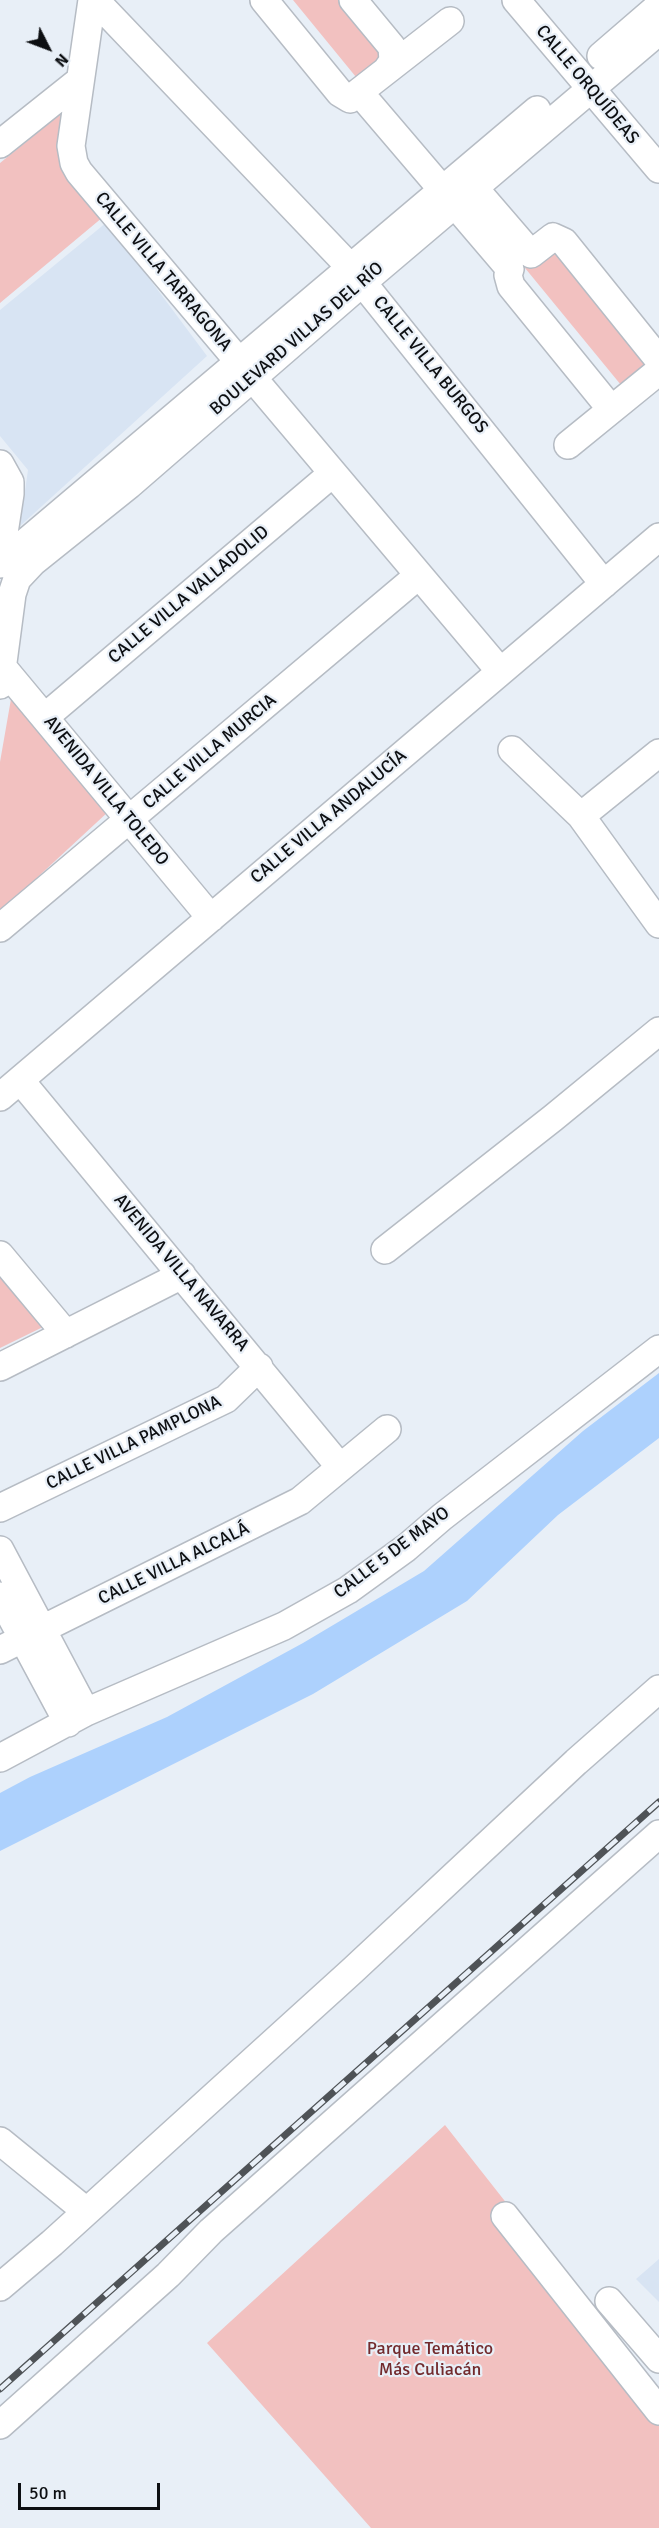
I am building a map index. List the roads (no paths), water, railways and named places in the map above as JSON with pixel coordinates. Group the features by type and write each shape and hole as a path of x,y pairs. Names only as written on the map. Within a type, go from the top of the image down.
{"street":[{"name":"CALLE VILLA TARRAGONA","path":"94,0 79,81 71,146 74,164 97,195 500,671"},
{"name":"CALLE VILLA BURGOS","path":"94,0 357,274 604,584"},
{"path":"264,0 340,93 350,99 450,21"},
{"path":"353,0 392,47 393,61 386,71"},
{"name":"CALLE ORQUÍDEAS","path":"516,0 659,169"},
{"name":"BOULEVARD VILLAS DEL RÍO","path":"1,672 12,594 17,579 245,370 584,82 659,6"},
{"name":"BOULEVARD VILLAS DEL RÍO","path":"584,82 659,31"},
{"path":"0,144 79,81"},
{"path":"359,92 458,188 521,261"},
{"path":"611,409 511,286 508,275 521,261 553,237 564,242 659,360"},
{"name":"BOULEVARD VILLAS DEL RÍO","path":"0,564 245,370"},
{"path":"568,445 659,371"},
{"path":"0,464 10,482 0,559"},
{"name":"CALLE VILLA VALLADOLID","path":"45,717 333,473"},
{"name":"CALLE VILLA ANDALUCÍA","path":"0,1097 659,537"},
{"name":"CALLE VILLA MURCIA","path":"0,928 419,575"},
{"name":"AVENIDA VILLA TOLEDO","path":"1,672 45,717 211,918"},
{"path":"512,750 581,816 659,924"},
{"path":"581,816 659,753"},
{"path":"385,1250 553,1119 659,1031"},
{"name":"AVENIDA VILLA NAVARRA","path":"20,1080 259,1366 340,1467"},
{"path":"0,1255 66,1334"},
{"path":"0,1367 182,1275"},
{"name":"CALLE 5 DE MAYO","path":"0,1758 77,1718 284,1626 348,1590 406,1548 442,1516 659,1349"},
{"name":"CALLE VILLA PAMPLONA","path":"0,1508 226,1399 259,1366"},
{"name":"CALLE VILLA ALCALÁ","path":"22,1639 300,1501 387,1429"},
{"path":"0,1550 22,1639"},
{"path":"0,1596 22,1639 77,1718"},
{"path":"0,2287 52,2243 352,1971 576,1762 659,1689"},
{"path":"0,2425 168,2275 211,2231 659,1834"},
{"path":"0,2141 86,2211"},
{"path":"504,2216 659,2411"},
{"path":"609,2301 659,2359"}],"water":[{"path":"659,1373 659,1438 558,1515 467,1601 313,1694 0,1851 0,1793 30,1777 167,1717 303,1643 424,1571 583,1431"}],"railway":[{"path":"0,2389 659,1802"}],"park label":[{"name":"Parque Temático Más Culiacán","path":"430,2359"}]}
